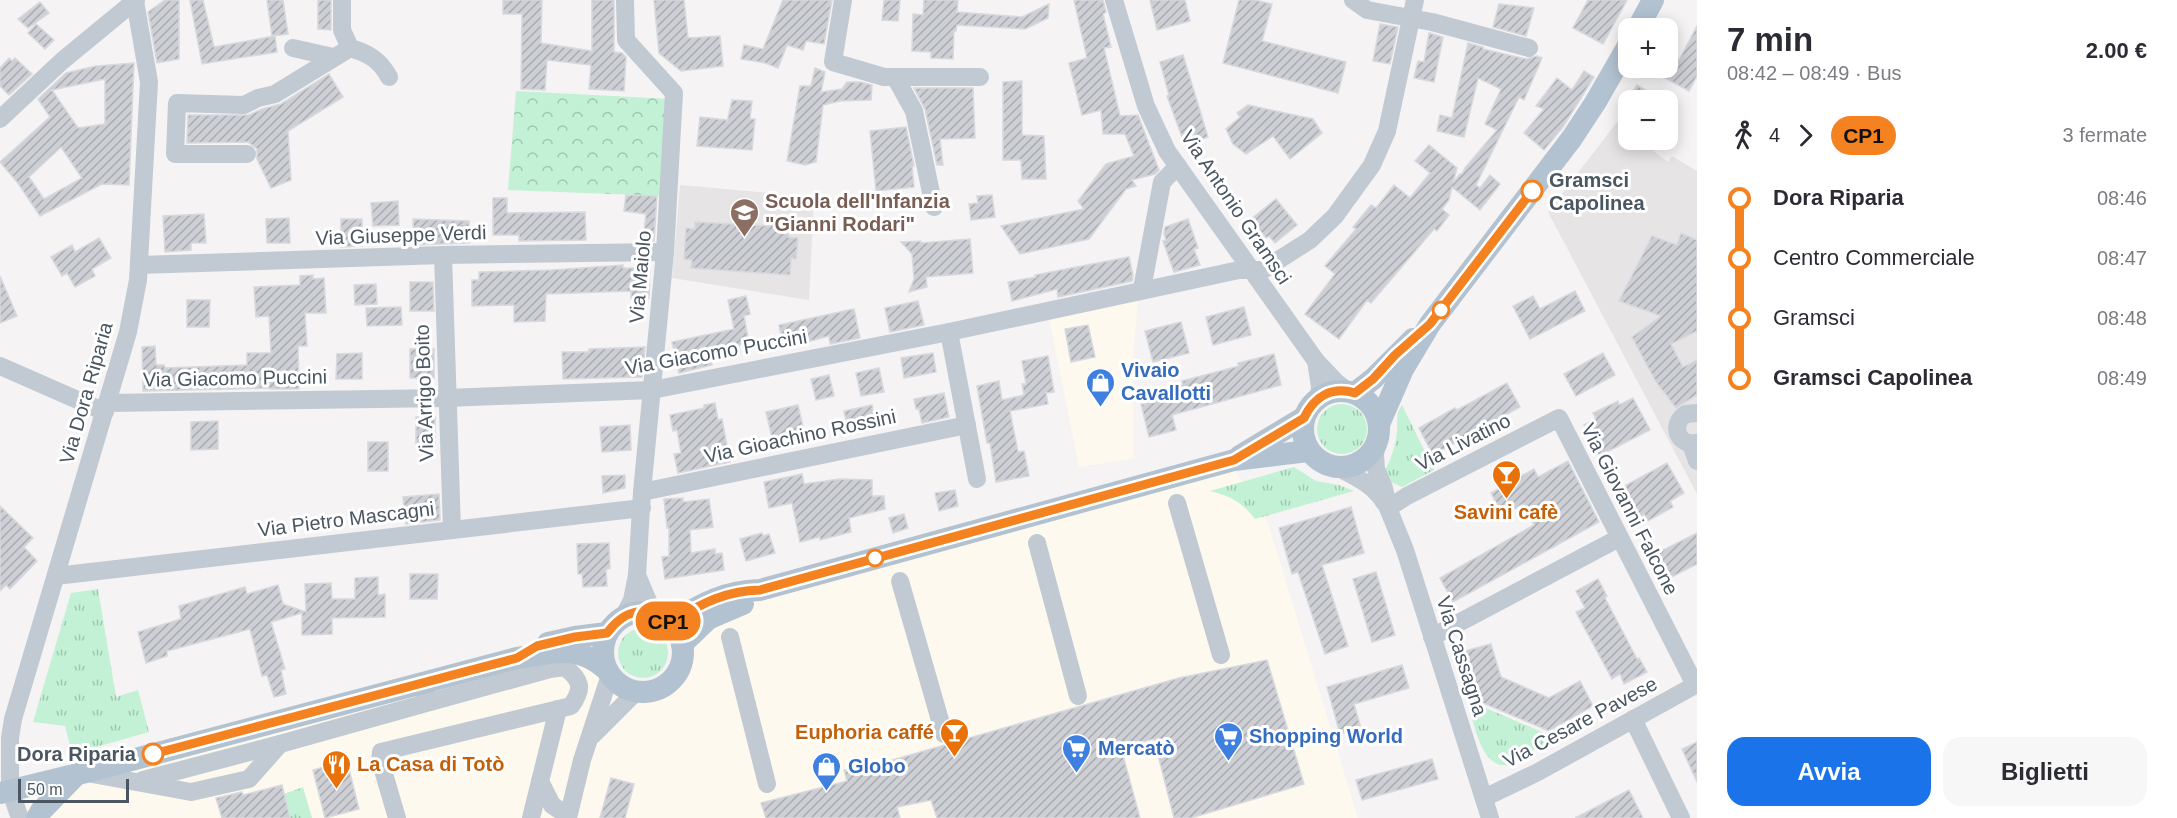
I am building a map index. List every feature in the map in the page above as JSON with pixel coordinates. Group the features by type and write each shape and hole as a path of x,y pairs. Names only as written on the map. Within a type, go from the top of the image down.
{"main road":[{"path":"1643,18 1653,0"},
{"path":"1430,324 1395,355 1373,379 1352,392 1328,392 1309,406 1302,429 1303,440 1308,451 1316,459 1326,465 1348,467 1367,457 1374,448 1378,431 1403,369 1430,324 1566,146 1618,63"},
{"path":"1352,392 1368,402 1377,416 1378,431"},
{"path":"1234,460 1304,418"},
{"path":"662,618 724,594 760,590 1234,460 1308,451"},
{"path":"682,644 708,620 742,604 760,590"},
{"path":"5,791 517,658 572,651 594,659 624,688 636,692 656,690 671,681 679,670 682,644 678,633 662,618 635,612 624,616 607,633 603,645 603,657 608,672"},
{"path":"517,658 537,646 575,637 607,633"},
{"path":"37,818 41,811 81,773"}],"street":[{"path":"0,119 62,61 136,0"},
{"name":"Via Dora Riparia","path":"20,818 5,791 13,719 128,332 138,280 149,82 136,0"},
{"path":"342,0 342,30 350,48"},
{"name":"Via Maiolo","path":"624,616 632,600 637,575 665,252 674,93 626,40 625,0"},
{"path":"843,0 833,62 885,77 980,77"},
{"name":"Via Antonio Gramsci","path":"1114,0 1146,106 1167,151 1316,362 1337,383 1352,392"},
{"path":"1353,0 1367,10 1432,22 1529,48"},
{"name":"Via Giacomo Puccini","path":"106,407 652,390 949,332 1142,289 1239,270 1263,270 1310,240 1335,216 1372,165 1387,131 1415,0"},
{"path":"293,48 333,57"},
{"path":"247,154 175,154 177,103 244,105 258,98 275,94 350,48 366,52 377,61 389,77"},
{"path":"895,77 914,111 934,207"},
{"path":"1142,289 1162,182 1178,166"},
{"name":"Via Giuseppe Verdi","path":"139,265 443,255 665,252"},
{"name":"Via Arrigo Boito","path":"443,255 452,530"},
{"path":"949,332 977,479"},
{"name":"Via Antonio Gramsci","path":"1316,362 1320,387 1319,397"},
{"path":"0,366 106,407"},
{"path":"1695,449 1682,440 1677,426 1678,421 1686,414 1697,413"},
{"name":"Via Livatino","path":"1388,508 1559,418"},
{"name":"Via Giovanni Falcone","path":"1559,418 1696,684"},
{"name":"Via Gioachino Rossini","path":"642,500 967,425"},
{"name":"Via Cassagna","path":"1378,431 1376,469 1384,488 1388,508 1405,550 1490,818"},
{"name":"Via Cassagna","path":"1337,467 1377,491 1388,508"},
{"name":"Via Pietro Mascagni","path":"56,576 452,530 642,500"},
{"path":"1177,503 1221,655"},
{"path":"1432,637 1619,538"},
{"path":"1037,543 1078,696"},
{"name":"Via Maiolo","path":"637,575 662,618"},
{"path":"900,581 944,734"},
{"path":"730,637 767,784"},
{"path":"136,782 550,669 565,667 577,676 579,686 577,698 571,706 381,752 380,760 397,818"},
{"path":"419,705 468,671"},
{"path":"540,781 552,805 568,817 608,672"},
{"name":"Via Cesare Pavese","path":"1484,798 1538,772 1696,684"},
{"path":"590,738 636,692"},
{"path":"531,818 558,709"},
{"path":"1633,719 1682,818"},
{"path":"81,773 191,792 249,779 280,744"}],"shaded area":[{"path":"1617,122 1618,150 1652,150 1668,162 1672,156 1697,171 1697,494 1548,212"},
{"name":"Scuola dell'Infanzia \"Gianni Rodari\"","path":"680,185 814,197 809,300 672,278"},
{"name":"Vivaio Cavallotti","path":"1138,300 1133,356 1133,459 1079,467 1049,319"},
{"path":"1235,471 1268,523 1358,818 20,818 10,790 573,645 603,645 603,657 614,680 624,688 636,692 656,690 671,681 679,670 683,651 707,609"}],"green space":[{"path":"516,91 671,99 664,196 508,190"},
{"path":"1347,404 1360,411 1366,419 1366,439 1360,447 1352,453 1337,454 1324,447 1318,439 1317,424 1324,411 1332,405"},
{"path":"1402,405 1434,470 1402,487 1391,482 1383,473 1394,448 1398,415"},
{"path":"1294,467 1316,481 1339,485 1354,491 1255,519 1235,500 1210,491"},
{"path":"98,589 116,697 138,690 149,732 72,754 65,726 33,722 71,593"},
{"path":"643,628 661,635 668,653 661,671 643,678 625,671 618,653 625,635"},
{"path":"1467,700 1556,738 1508,765 1498,764 1485,752 1480,742"},
{"path":"303,787 312,818 290,818 284,794"}],"building":[{"path":"165,0 179,0 179,59 157,63 148,12"},
{"path":"190,0 203,0 214,47 275,36 277,52 202,64"},
{"path":"267,0 283,0 288,34 272,36"},
{"path":"318,0 331,0 331,30 318,29"},
{"path":"503,0 542,0 541,43 592,51 592,0 614,0 614,52 622,53 626,57 624,91 589,89 591,65 547,60 545,90 521,89 522,14 503,14"},
{"path":"654,0 684,0 688,38 720,36 723,66 681,71 659,53"},
{"path":"783,0 832,0 824,44 806,41 803,50 787,45 778,68 741,59 744,45 763,49"},
{"path":"884,0 900,0 898,21 882,20"},
{"path":"924,0 958,0 957,12 1022,17 1049,4 1048,18 1025,29 957,25 954,31 953,59 931,58 931,52 912,51 913,14 923,15"},
{"path":"1074,0 1103,0 1106,12 1103,14 1111,47 1104,48 1120,116 1138,115 1159,170 1155,174 1132,180 1136,186 1126,189 1089,239 1020,254 1001,226 1084,209 1078,201 1106,164 1134,156 1125,134 1103,134 1101,110 1082,115 1069,63 1087,58"},
{"path":"1150,0 1185,0 1190,21 1157,30"},
{"path":"1239,0 1255,0 1272,4 1262,41 1346,62 1338,93 1223,63"},
{"path":"1588,0 1627,0 1603,44 1573,28"},
{"path":"40,2 49,13 28,28 18,19"},
{"path":"1499,4 1534,8 1526,36 1493,27"},
{"path":"36,24 54,40 45,49 28,33"},
{"path":"1380,24 1398,27 1390,64 1373,61"},
{"path":"1697,26 1697,76 1689,91 1665,78 1678,78 1679,60"},
{"path":"1429,33 1443,37 1434,82 1414,78 1418,61 1424,62"},
{"path":"1468,43 1526,59 1537,56 1542,58 1524,100 1519,97 1476,185 1480,188 1490,175 1500,184 1480,210 1452,187 1449,200 1442,209 1449,215 1437,231 1434,229 1371,303 1367,300 1339,339 1305,314 1335,274 1325,266 1356,229 1353,227 1371,205 1376,208 1394,185 1410,198 1430,173 1415,161 1429,145 1457,168 1453,183 1497,130 1485,124 1501,89 1478,78 1464,137 1437,131 1440,115 1452,118"},
{"path":"1183,55 1208,137 1185,145 1167,96 1169,95 1160,62"},
{"path":"9,58 12,61 15,58 32,74 9,95 0,86 0,68"},
{"path":"134,63 129,185 102,184 40,216 0,162 50,117 38,99 66,73 96,66","holes":["105,79 105,124 78,128 52,90","61,147 82,178 44,199 29,177"]},
{"path":"815,68 825,72 821,92 842,89 847,82 861,82 872,85 871,100 840,101 823,105 816,162 805,165 787,161 800,86 811,86"},
{"path":"1584,71 1594,77 1563,127 1544,150 1524,133 1544,109 1536,106 1557,78 1572,90"},
{"path":"329,74 343,97 288,131 291,180 271,188 257,159 257,149 248,142 187,143 188,115 249,115 281,104"},
{"path":"1022,81 1022,135 1044,136 1046,179 1022,179 1021,160 1003,160 1003,82"},
{"path":"1637,85 1645,90 1634,90"},
{"path":"914,88 973,88 975,138 940,139 943,165 937,165 925,109"},
{"path":"732,100 752,101 750,119 755,119 752,150 697,146 700,117 727,120 727,122"},
{"path":"1248,105 1313,119 1322,133 1290,159 1273,136 1246,154 1233,144 1226,129 1240,117 1237,113"},
{"path":"906,127 914,166 912,166 914,187 876,191 870,131"},
{"path":"626,195 657,196 654,241 643,241 646,214 624,211"},
{"path":"992,195 995,217 971,220 969,204 978,203 977,196"},
{"path":"493,198 507,198 507,213 585,212 586,240 519,241 519,235 493,235"},
{"path":"1276,199 1297,225 1275,243 1269,236 1266,238 1251,219"},
{"path":"398,201 399,225 373,226 371,203"},
{"path":"204,214 206,243 191,243 191,250 165,252 163,216"},
{"path":"289,218 290,243 267,243 266,219"},
{"path":"341,219 362,219 362,246 341,247"},
{"path":"413,219 469,221 469,243 414,245"},
{"path":"1188,219 1198,248 1194,249 1200,265 1174,272 1163,241 1166,240 1165,227"},
{"name":"Scuola dell'Infanzia \"Gianni Rodari\"","path":"695,222 770,226 770,223 789,224 788,237 798,238 796,259 791,258 790,275 691,268 692,260 684,259 686,228 695,229"},
{"path":"1681,233 1697,240 1697,331 1671,344 1683,367 1697,360 1697,395 1676,408 1656,382 1632,337 1661,316 1619,301 1652,236 1677,245"},
{"path":"99,238 111,258 92,269 95,276 75,287 67,273 62,276 51,257 72,245 75,252"},
{"path":"970,239 973,273 926,277 927,287 909,292 914,279 912,254 901,242 921,241 921,243"},
{"path":"1129,257 1132,281 1058,297 1057,289 1012,301 1008,282"},
{"path":"623,265 623,268 650,268 649,298 631,299 631,291 546,294 545,321 514,322 514,305 472,306 472,280 479,280 479,272"},
{"path":"313,275 313,279 324,278 326,313 305,313 307,346 298,346 299,389 143,391 142,347 155,346 156,365 164,365 165,368 247,365 247,353 271,353 269,316 256,317 254,287 300,285 300,276"},
{"path":"0,276 17,316 0,323"},
{"path":"410,282 433,282 434,311 410,311"},
{"path":"376,284 377,304 355,305 354,285"},
{"path":"1575,291 1585,311 1530,339 1513,306 1533,296 1540,309"},
{"path":"746,296 750,314 744,316 749,343 739,345 740,353 711,359 712,365 679,373 672,342 734,329 728,300"},
{"path":"187,300 210,300 209,327 187,327"},
{"path":"918,301 924,325 890,332 885,308"},
{"path":"401,307 402,325 367,326 366,308"},
{"path":"1244,307 1251,335 1213,345 1206,317"},
{"path":"854,309 860,338 830,344 829,336 781,349 778,337 781,336 779,325"},
{"path":"1181,322 1189,353 1153,362 1145,331"},
{"path":"1088,325 1095,357 1071,362 1065,329"},
{"path":"645,347 642,377 563,379 562,352"},
{"path":"410,349 434,349 434,378 410,378"},
{"path":"362,353 362,379 336,379 337,354"},
{"path":"933,353 936,372 904,378 901,358"},
{"path":"1603,353 1615,375 1576,396 1564,374"},
{"path":"1274,354 1281,385 1172,415 1176,430 1149,437 1141,404 1146,404 1143,394 1183,384 1182,381"},
{"path":"1048,356 1054,392 1046,393 1048,404 1010,411 1018,452 1024,451 1029,476 996,482 977,386 999,381 1002,400 1024,395 1022,384 1026,384 1022,361"},
{"path":"879,368 884,392 861,396 856,373"},
{"path":"829,375 834,396 816,400 811,379"},
{"path":"1507,383 1520,407 1433,455 1419,428"},
{"path":"944,393 949,417 922,423 914,399"},
{"path":"1633,398 1650,430 1599,456 1584,425 1596,418 1593,413 1618,401 1619,405"},
{"path":"715,403 718,420 722,419 730,462 678,473 674,454 681,453 677,430 673,431 670,415 704,408 704,405"},
{"path":"798,405 805,435 773,442 766,412"},
{"path":"872,405 876,427 849,433 844,411"},
{"path":"416,417 435,417 435,444 416,444"},
{"path":"218,421 218,449 191,450 191,422"},
{"path":"630,425 631,450 602,452 600,427"},
{"path":"368,442 388,442 388,471 368,471"},
{"path":"1568,461 1599,522 1453,602 1440,578 1534,525 1523,504 1503,516 1491,493 1534,469 1538,477"},
{"path":"1667,463 1684,493 1670,501 1673,507 1648,521 1644,514 1633,521 1617,490"},
{"path":"802,474 804,484 840,479 872,480 872,496 884,496 885,509 849,518 851,532 820,540 820,537 800,542 792,503 769,508 764,482"},
{"path":"625,475 625,488 603,493 602,476"},
{"path":"955,490 958,506 939,511 935,493"},
{"path":"439,494 440,520 406,524 403,497"},
{"path":"683,498 683,502 709,499 713,527 690,530 691,553 715,549 715,554 722,553 724,570 665,579 662,557 669,556 669,528 667,528 664,499"},
{"path":"0,506 33,538 24,547 37,561 10,589 6,585 0,591"},
{"path":"1351,507 1364,553 1322,565 1348,646 1325,654 1298,572 1292,574 1279,528"},
{"path":"904,514 908,528 893,533 889,518"},
{"path":"762,533 763,536 769,534 775,553 746,561 740,539"},
{"path":"1697,533 1697,564 1668,579 1655,554"},
{"path":"609,543 610,568 606,570 607,586 583,587 582,574 578,574 577,544"},
{"path":"1376,572 1395,635 1372,642 1353,579"},
{"path":"410,574 438,574 437,599 410,599"},
{"path":"378,577 378,595 385,594 385,617 332,618 332,634 302,635 302,613 271,622 285,669 281,670 286,694 274,697 267,675 262,676 250,629 167,651 167,656 146,663 138,632 181,619 179,606 245,587 247,594 278,585 283,604 306,612 305,584 331,583 332,599 355,599 355,578"},
{"path":"1598,579 1607,596 1605,598 1637,659 1639,658 1647,672 1624,684 1620,674 1612,679 1576,612 1585,608 1576,591"},
{"path":"1491,644 1501,677 1549,698 1580,681 1593,706 1549,731 1478,701 1461,652"},
{"path":"1267,660 1304,784 1191,818 1174,818 1154,739 1121,748 1140,818 937,818 931,800 897,807 900,818 766,818 761,803 847,781 844,770 889,761 1179,678"},
{"path":"1402,665 1409,688 1354,704 1361,728 1340,734 1327,687"},
{"path":"1697,742 1697,782 1682,749"},
{"path":"1432,759 1438,779 1362,800 1356,780"},
{"name":"La Casa di Totò","path":"347,761 359,809 325,818 313,770"},
{"path":"611,778 634,784 625,818 600,818"},
{"path":"282,785 290,818 222,818 216,798 242,792 243,795"},
{"path":"1629,790 1643,818 1575,818"}],"bus line":[{"name":"CP1","path":"153,754 517,658 537,646 575,637 607,633 624,616 635,612 660,615 670,622 724,594 760,590 1234,460 1304,418 1309,406 1319,397 1338,390 1355,393 1373,379 1395,355 1430,324 1532,191"}],"place":[{"name":"Gramsci Capolinea","path":"1532,191"},
{"name":"Scuola dell'Infanzia \"Gianni Rodari\"","path":"744,238"},
{"name":"Vivaio Cavallotti","path":"1100,408"},
{"name":"Savini cafè","path":"1506,500"},
{"name":"Dora Riparia","path":"153,754"},
{"name":"Euphoria caffé","path":"955,758"},
{"name":"Shopping World","path":"1228,762"},
{"name":"Mercatò","path":"1077,774"},
{"name":"La Casa di Totò","path":"336,790"},
{"name":"Globo","path":"827,792"}]}
